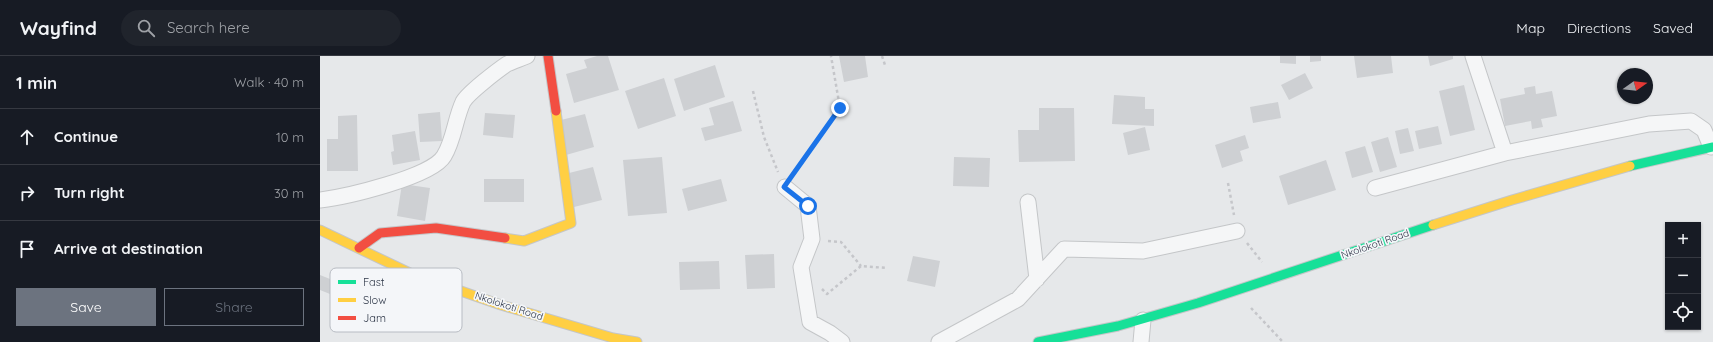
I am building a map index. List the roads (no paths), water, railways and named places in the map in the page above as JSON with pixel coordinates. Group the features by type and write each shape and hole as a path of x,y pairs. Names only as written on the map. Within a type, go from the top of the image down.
{"main road":[{"path":"359,248 380,233 436,228 524,241 571,223 548,56"},
{"name":"Nkolokoti Road","path":"1038,342 1143,320 1235,292 1518,197 1614,170 1712,147"},
{"name":"Nkolokoti Road","path":"320,230 400,268"},
{"name":"Nkolokoti Road","path":"462,291 501,305 612,338 637,342"}],"street":[{"path":"320,200 338,198 383,186 434,167 444,157 464,100 507,64 527,56"},
{"path":"1473,56 1505,153"},
{"path":"1375,188 1505,153 1649,124 1691,121 1704,130 1712,147"},
{"path":"784,187 808,206 812,239 801,267 810,322 830,333 842,342"},
{"path":"1028,202 1037,278"},
{"path":"939,342 1018,299 1064,249 1143,251 1237,231"},
{"path":"1141,342 1143,320"}]}
